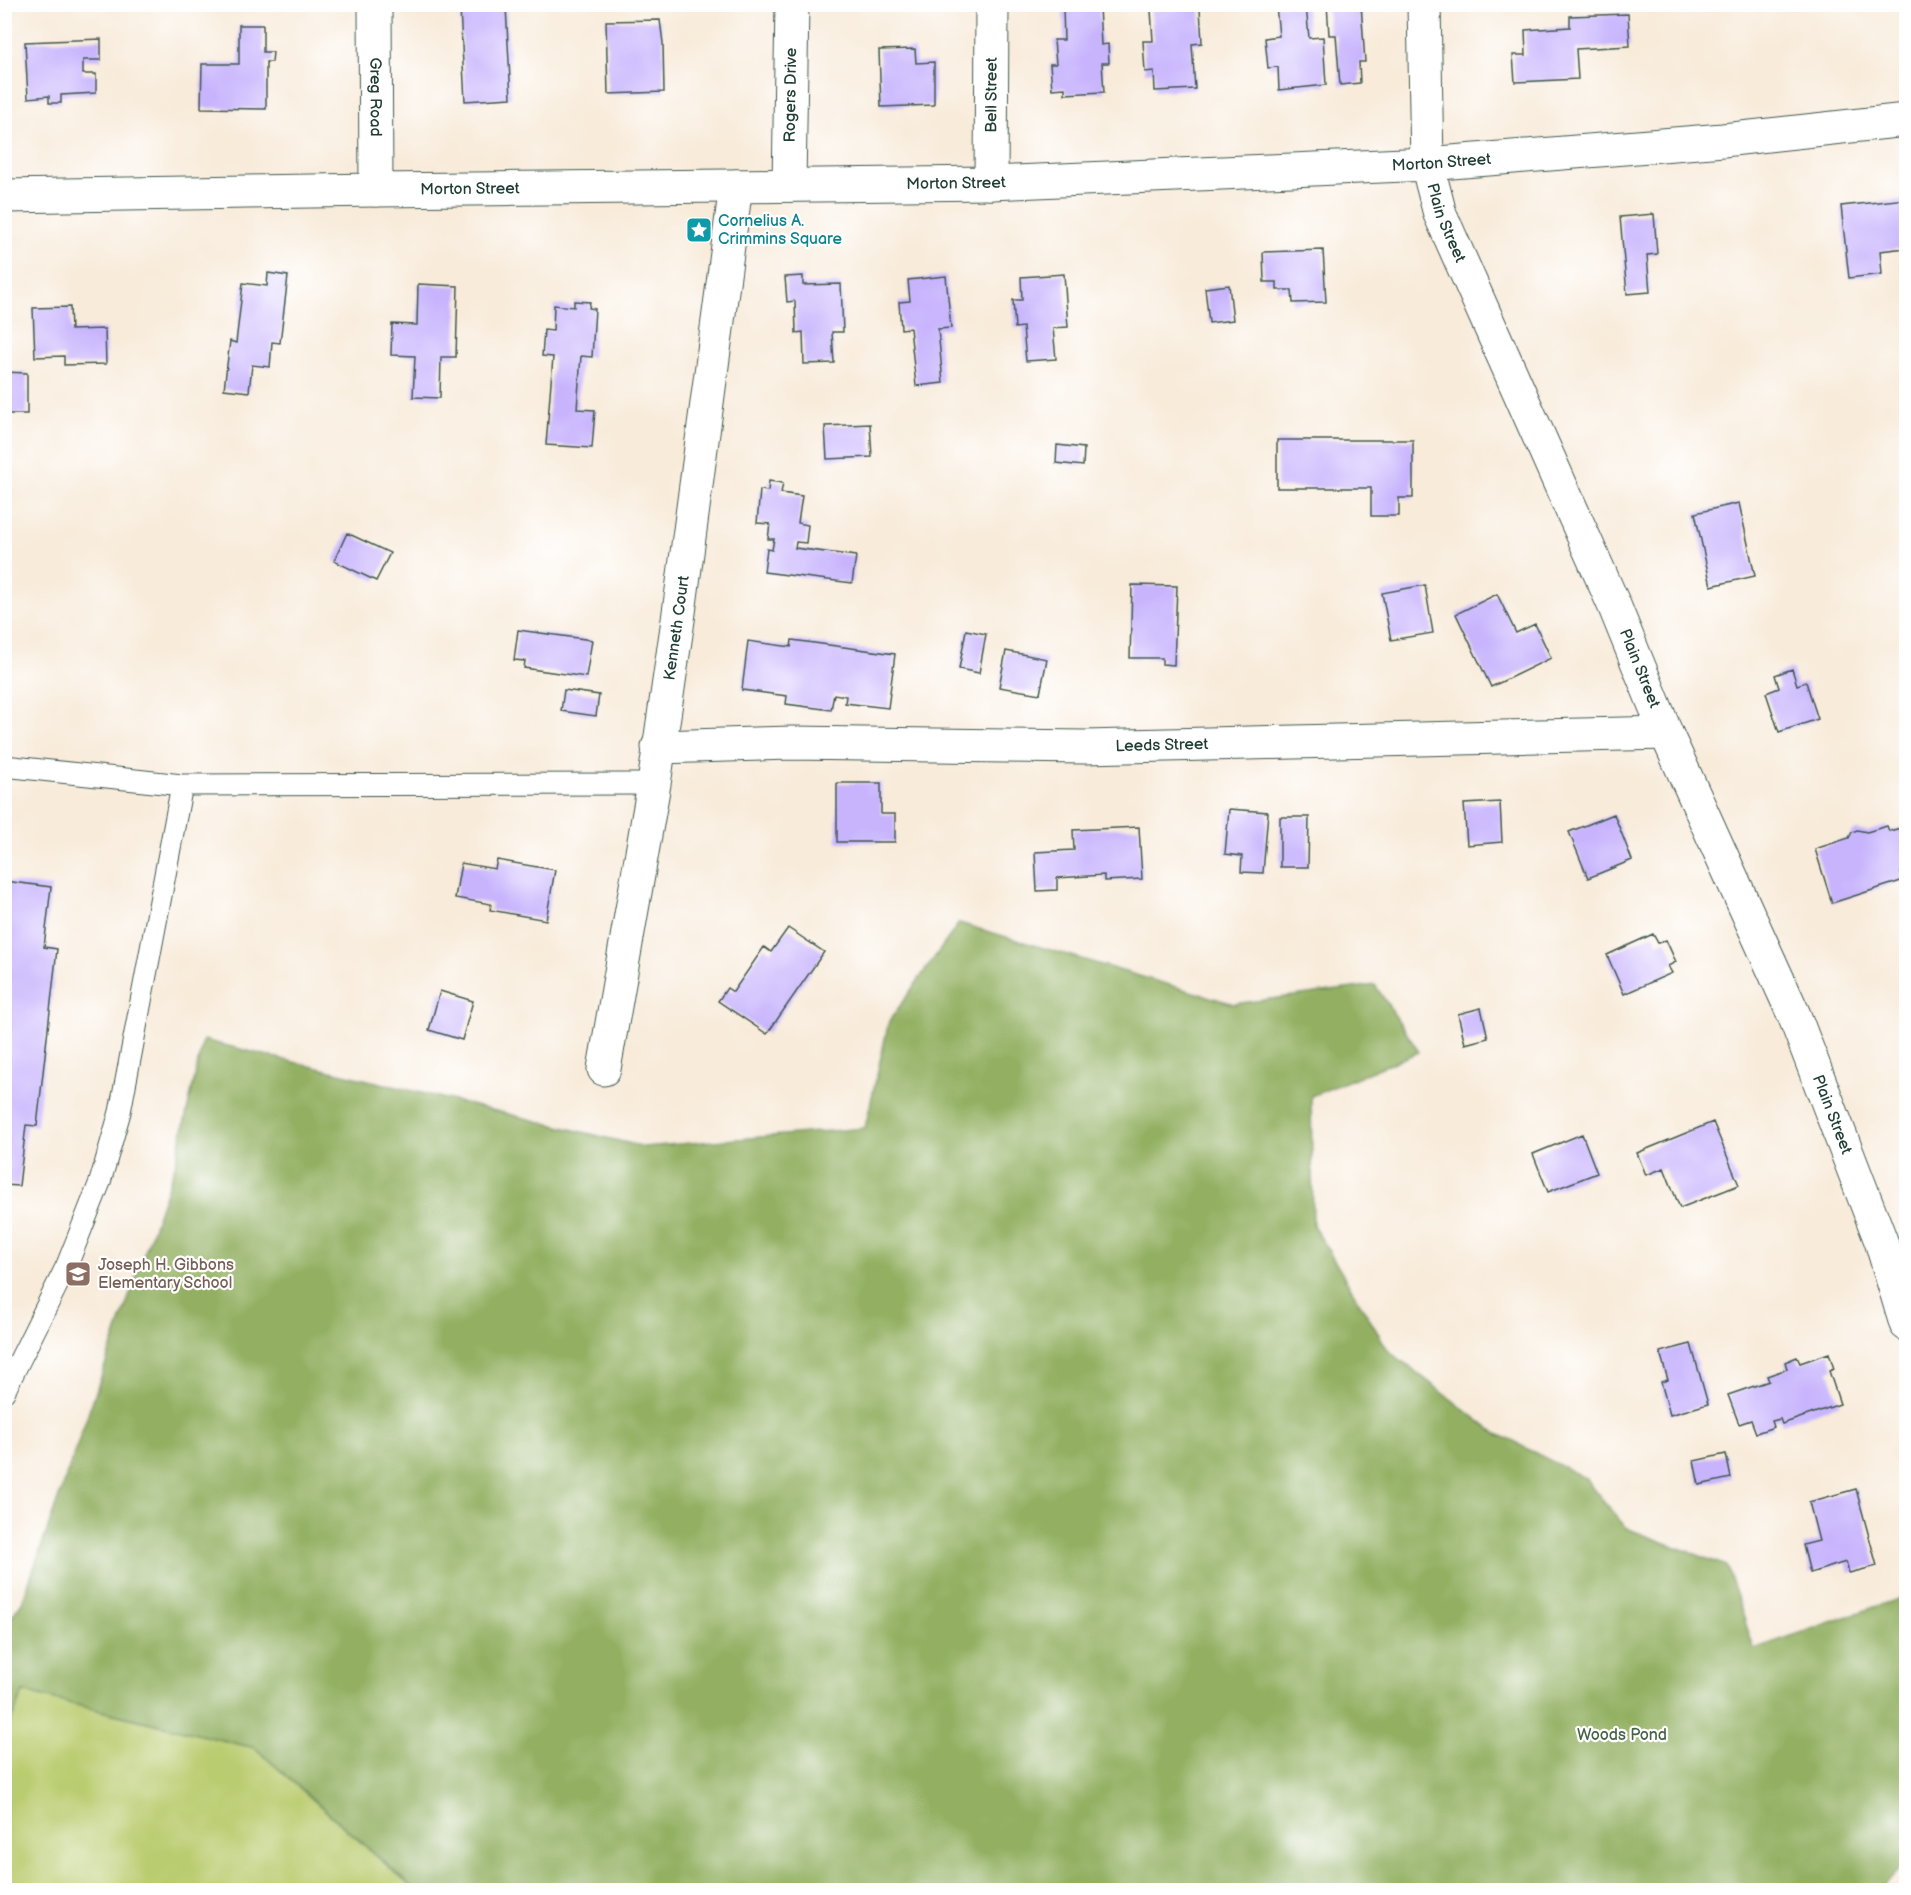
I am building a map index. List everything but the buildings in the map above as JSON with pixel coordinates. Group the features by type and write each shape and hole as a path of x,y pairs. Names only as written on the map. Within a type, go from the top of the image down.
{"street":[{"name":"Greg Road","path":"375,4 376,189"},
{"name":"Rogers Drive","path":"789,185 792,4"},
{"name":"Bell Street","path":"991,183 992,4"},
{"name":"Plain Street","path":"1424,4 1427,164 1440,214 1614,605 1666,733 1794,1015 1881,1241 1906,1324"},
{"name":"Morton Street","path":"4,196 376,189 991,183 1427,164 1723,140 1906,120"},
{"name":"Kenneth Court","path":"604,1069 654,784 736,186"},
{"name":"Leeds Street","path":"658,747 792,743 1085,747 1666,733"}],"lane":[{"path":"4,765 182,785 654,784"},
{"path":"4,1392 67,1265 100,1182 120,1112 182,785"}],"green space":[{"name":"Woods Pond","path":"959,923 1234,1004 1375,985 1419,1052 1311,1096 1313,1225 1388,1350 1492,1431 1585,1478 1626,1528 1727,1566 1754,1649 1906,1596 1906,1862 1880,1890 416,1890 255,1748 23,1692 5,1736 5,1626 22,1602 175,1166 203,1040 644,1147 865,1128 889,1021"},
{"path":"22,1692 255,1748 411,1887 422,1890 5,1890 4,1736"}],"place":[{"name":"Cornelius A. Crimmins Square","path":"699,230"},
{"name":"Joseph H. Gibbons Elementary School","path":"78,1274"}]}
